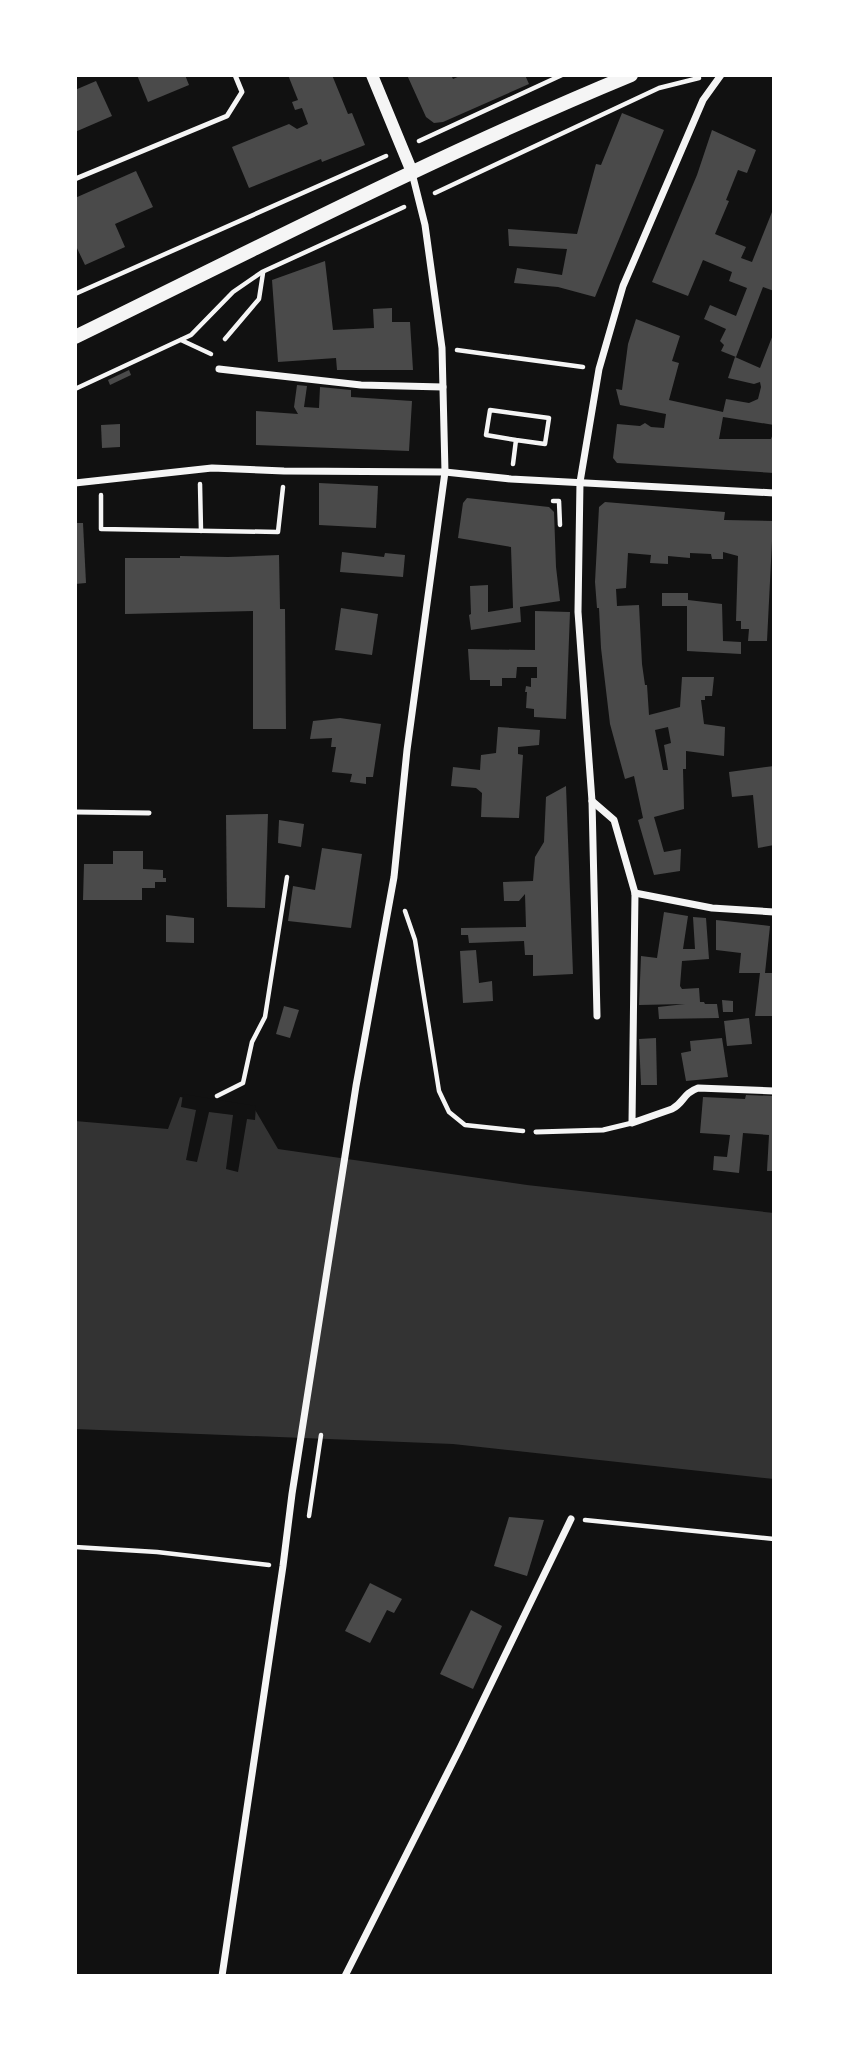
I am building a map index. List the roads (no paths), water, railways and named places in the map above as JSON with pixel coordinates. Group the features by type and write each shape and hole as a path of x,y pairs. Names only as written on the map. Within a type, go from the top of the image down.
{"main road":[{"path":"75,337 412,172 631,75"}],"street":[{"path":"222,1976 292,1494 356,1086 394,877 407,750 445,471 442,348 420,200 412,172 372,75"},
{"path":"597,1016 592,801 578,611 580,482 599,369 623,286 703,100 721,75"},
{"path":"219,369 361,385 443,387"},
{"path":"75,483 200,469 445,471 511,479 774,493"},
{"path":"592,801 614,820 635,893 632,1123 677,1106 689,1091 698,1088 774,1091"},
{"path":"635,893 712,908 774,912"},
{"path":"345,1976 466,1736 570,1519"}],"lane":[{"path":"75,179 227,116 242,92 235,75"},
{"path":"75,812 149,813"},
{"path":"536,1132 603,1130 632,1123"}]}
